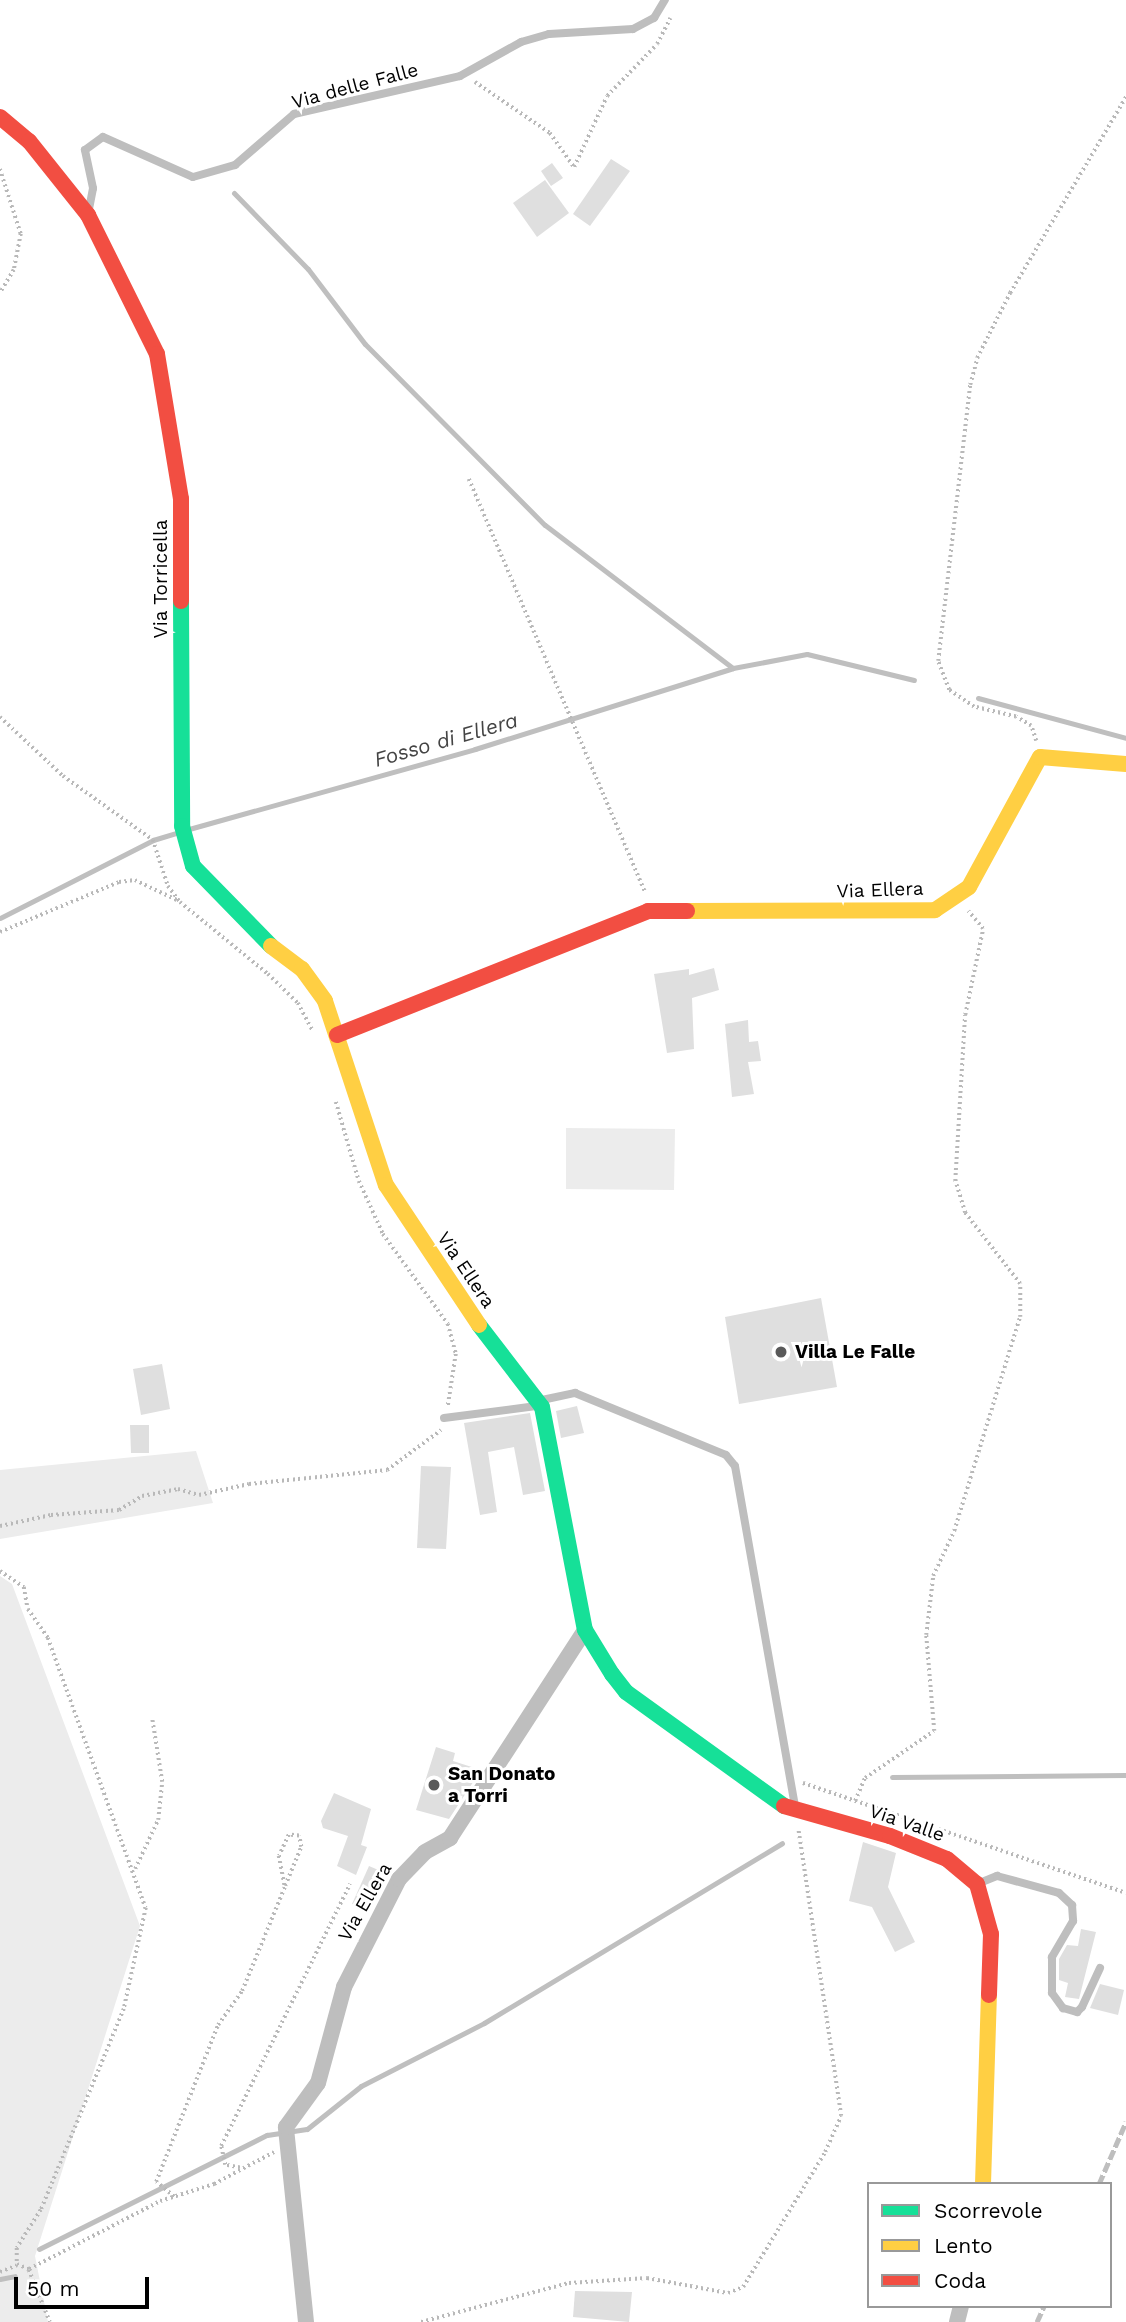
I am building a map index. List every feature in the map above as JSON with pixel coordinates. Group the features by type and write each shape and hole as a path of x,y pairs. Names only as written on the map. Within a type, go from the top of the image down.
{"street":[{"name":"Via Torricella","path":"0,117 29,141 88,215 157,354 181,499 183,833 213,892 302,969 324,1001 337,1035"},
{"path":"1040,757 1079,756 1126,765"},
{"name":"Via Ellera","path":"306,2322 286,2127 318,2083 344,1987 399,1879 425,1852 450,1838 585,1630 540,1404 449,1287 386,1185 337,1035 654,911 899,913 944,904 969,887 1040,757"},
{"name":"Via Valle","path":"585,1630 626,1692 773,1803 947,1859 977,1885"},
{"path":"977,1885 991,1934 983,2182"}],"lane":[{"name":"Via delle Falle","path":"88,215 93,188 85,150 103,137 193,177 235,165 294,114 460,76 521,42 549,34 633,29 654,18 665,0"},
{"path":"444,1418 525,1404 540,1404 575,1393 726,1455 735,1466 795,1810"},
{"path":"977,1885 997,1876 1059,1893 1072,1905 1073,1921 1052,1957 1052,1993 1063,2008 1077,2012 1082,2007 1100,1968"}],"path":[{"path":"460,76 491,88 540,125 574,167 607,96 657,44 672,12"},
{"path":"1040,757 1031,726 974,707 949,690 938,661 962,495 970,385 977,358 1010,293 1126,97"},
{"path":"0,169 21,234 14,270 0,293"},
{"path":"469,479 654,911"},
{"path":"0,717 63,776 153,840 168,886 180,902 298,1003 318,1040"},
{"path":"0,932 119,882 135,880 180,902"},
{"path":"856,1801 865,1778 934,1731 926,1635 933,1576 954,1531 1020,1317 1020,1284 965,1213 955,1181 965,1015 984,929 975,913 944,904"},
{"path":"0,1527 51,1515 119,1510 142,1496 178,1489 199,1496 249,1484 387,1470 440,1434 456,1354 447,1324 383,1234 359,1181 334,1094"},
{"path":"0,1571 24,1587 28,1609 48,1638 135,1869 146,1908 124,2009 41,2210 17,2248 17,2264"},
{"path":"135,1869 158,1820 162,1782 152,1719"},
{"path":"791,1779 1126,1894"},
{"path":"421,2322 569,2283 647,2278 728,2293 743,2287 825,2152 841,2116 795,1810"},
{"path":"174,2197 156,2182 218,2025 242,1992 301,1847 299,1836 289,1835 279,1856 285,1886"},
{"path":"240,2168 225,2165 221,2146 350,1884"},
{"path":"29,2269 174,2197 214,2184 288,2145"},
{"path":"0,2272 17,2264 29,2269 50,2322"}],"shaded area":[{"path":"566,1128 675,1129 674,1190 566,1189"},
{"path":"196,1451 213,1503 0,1539 0,1470"},
{"path":"0,1576 12,1584 140,1926 35,2256 48,2322 0,2322"}],"building":[{"path":"611,159 630,171 590,226 573,214"},
{"path":"552,163 563,178 551,186 541,171"},
{"path":"545,180 569,213 537,237 513,203"},
{"path":"714,968 719,990 692,998 694,1049 667,1053 654,974 689,969 689,975"},
{"path":"748,1020 749,1042 758,1041 761,1061 748,1062 754,1094 732,1097 725,1024"},
{"name":"Villa Le Falle","path":"821,1298 837,1387 739,1404 725,1317"},
{"path":"162,1364 170,1409 141,1415 133,1369"},
{"path":"577,1406 584,1433 561,1438 556,1411"},
{"path":"530,1413 545,1491 523,1495 514,1447 488,1452 497,1512 480,1515 464,1423"},
{"path":"130,1425 149,1425 149,1453 131,1453"},
{"path":"421,1466 451,1467 446,1549 417,1548"},
{"path":"436,1747 455,1753 453,1761 481,1770 449,1819 416,1810"},
{"path":"334,1793 371,1809 361,1845 367,1847 356,1875 337,1866 348,1836 323,1828 321,1821"},
{"path":"863,1842 896,1853 888,1887 915,1942 895,1952 872,1907 849,1901"},
{"path":"369,1866 383,1872 366,1909 352,1904"},
{"path":"1081,1929 1096,1932 1079,1999 1065,1997 1068,1983 1059,1980 1059,1959 1067,1945 1078,1946"},
{"path":"1100,1984 1124,1990 1118,2015 1090,2008"},
{"path":"575,2291 632,2292 629,2322 573,2317"}],"waterway":[{"path":"234,193 308,269 365,344 545,525 733,668"},
{"name":"Fosso di Ellera","path":"189,829 475,749 733,668 807,654 914,680"},
{"name":"Fosso di Ellera","path":"978,698 1126,738"},
{"name":"Fosso di Ellera","path":"0,918 153,840 180,832"},
{"path":"892,1777 1126,1775"},
{"path":"39,2249 267,2135 307,2129 361,2086 484,2023 782,1843"},
{"path":"0,2279 15,2276"}],"railway":[{"path":"1100,2182 1126,2122"},
{"path":"1037,2322 1043,2308"}],"traffic: fast":[{"path":"181,601 182,826 193,866 271,946"},
{"path":"479,1325 542,1407 585,1630 612,1674 626,1692 784,1806"}],"traffic: slow":[{"path":"687,911 935,910 969,887 1040,757 1126,764"},
{"path":"271,946 302,969 325,1001 386,1185 479,1325"},
{"path":"983,2182 989,1995"}],"traffic: jam":[{"path":"0,117 29,141 88,215 157,354 181,499 181,601"},
{"path":"337,1035 648,911 687,911"},
{"path":"784,1806 890,1836 947,1859 977,1884 991,1934 989,1995"}],"place":[{"name":"Villa Le Falle","path":"781,1352"},
{"name":"San Donato a Torri","path":"434,1785"}]}
